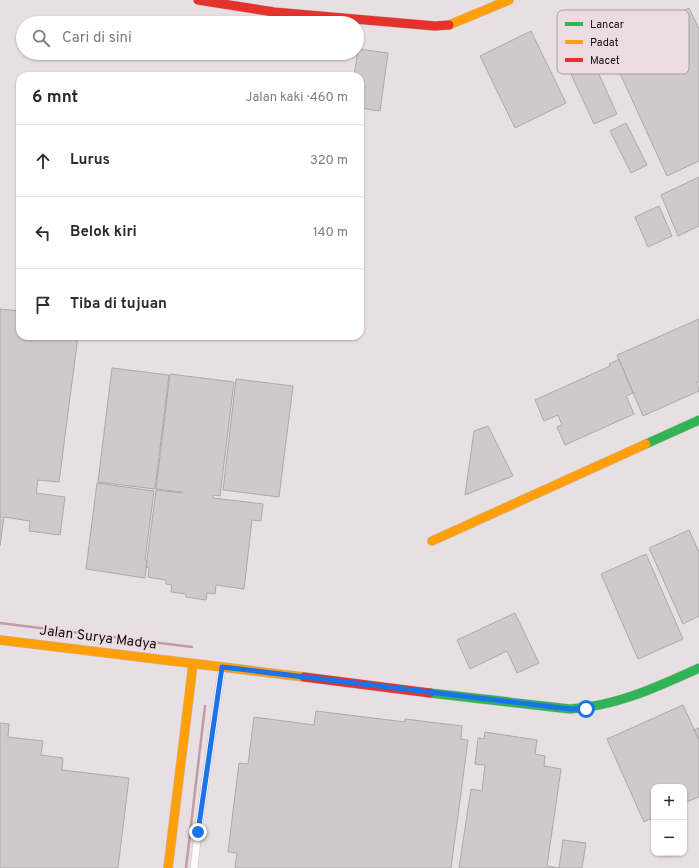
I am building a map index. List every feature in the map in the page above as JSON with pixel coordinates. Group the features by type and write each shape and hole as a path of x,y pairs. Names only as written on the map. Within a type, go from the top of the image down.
{"street":[{"path":"198,0 274,12 317,16"},
{"path":"364,20 424,26 445,26 509,0"},
{"path":"432,541 699,420"},
{"name":"Jalan Surya Madya","path":"0,640 570,709 586,709 606,705 644,692 699,668"},
{"path":"168,868 193,664"},
{"path":"194,868 222,667"}],"building":[{"path":"689,8 699,29 699,161 667,176 620,74 689,74 689,10 685,10"},
{"path":"531,31 566,103 515,128 480,56"},
{"path":"364,50 388,53 380,111 364,109 364,72 355,72 356,60 364,60"},
{"path":"571,74 599,74 617,114 594,124"},
{"path":"626,123 647,165 631,173 610,131"},
{"path":"699,177 699,226 678,236 661,195"},
{"path":"659,206 672,236 648,247 635,217"},
{"path":"0,309 16,311 16,340 77,340 59,482 38,480 36,493 65,497 60,535 29,531 30,521 4,517 0,546"},
{"path":"699,319 699,382 697,382 699,391 643,416 617,355"},
{"path":"619,359 633,393 626,396 634,414 565,445 557,427 562,425 558,415 544,421 535,400 610,366 609,364"},
{"path":"112,368 169,375 155,489 98,482"},
{"path":"170,374 234,382 220,496 213,495 213,498 263,504 261,521 252,520 244,589 216,585 215,594 207,593 206,600 186,597 186,594 171,592 172,585 166,584 166,580 148,577 149,568 146,567 156,490 183,492 156,489"},
{"path":"236,379 293,386 279,497 223,490"},
{"path":"488,426 513,476 465,495 474,431"},
{"path":"97,483 154,491 145,560 147,561 145,578 86,569"},
{"path":"689,530 699,552 699,616 683,624 649,548"},
{"path":"646,554 683,639 638,659 601,574"},
{"path":"515,613 539,663 517,673 507,651 470,669 457,640"},
{"path":"683,705 699,740 699,797 687,802 687,784 651,784 651,818 644,822 607,739"},
{"path":"316,711 405,722 405,719 462,726 461,739 468,740 451,868 235,868 237,853 228,852 239,763 248,764 254,717 314,725"},
{"path":"0,723 9,724 8,737 43,741 41,755 63,758 62,770 129,778 118,868 0,868"},
{"path":"699,728 699,740 694,730"},
{"path":"485,732 537,740 535,754 545,756 544,766 561,769 547,866 559,868 459,868 471,789 482,791 485,765 475,764 478,738 484,739"},
{"path":"563,840 586,843 582,868 559,868"}],"waterway":[{"path":"0,623 192,647"},
{"path":"186,868 205,706"}],"traffic: fast":[{"path":"646,444 699,420"},
{"path":"430,693 570,709 620,700 652,689 699,668"}],"traffic: slow":[{"path":"449,25 509,0"},
{"path":"432,541 646,444"},
{"path":"0,640 304,677"},
{"path":"168,868 193,664"}],"traffic: jam":[{"path":"198,0 274,12 320,16"},
{"path":"364,20 435,26 449,25"},
{"path":"304,677 430,693"}],"route":[{"path":"198,832 222,667 570,709 586,709"}]}
